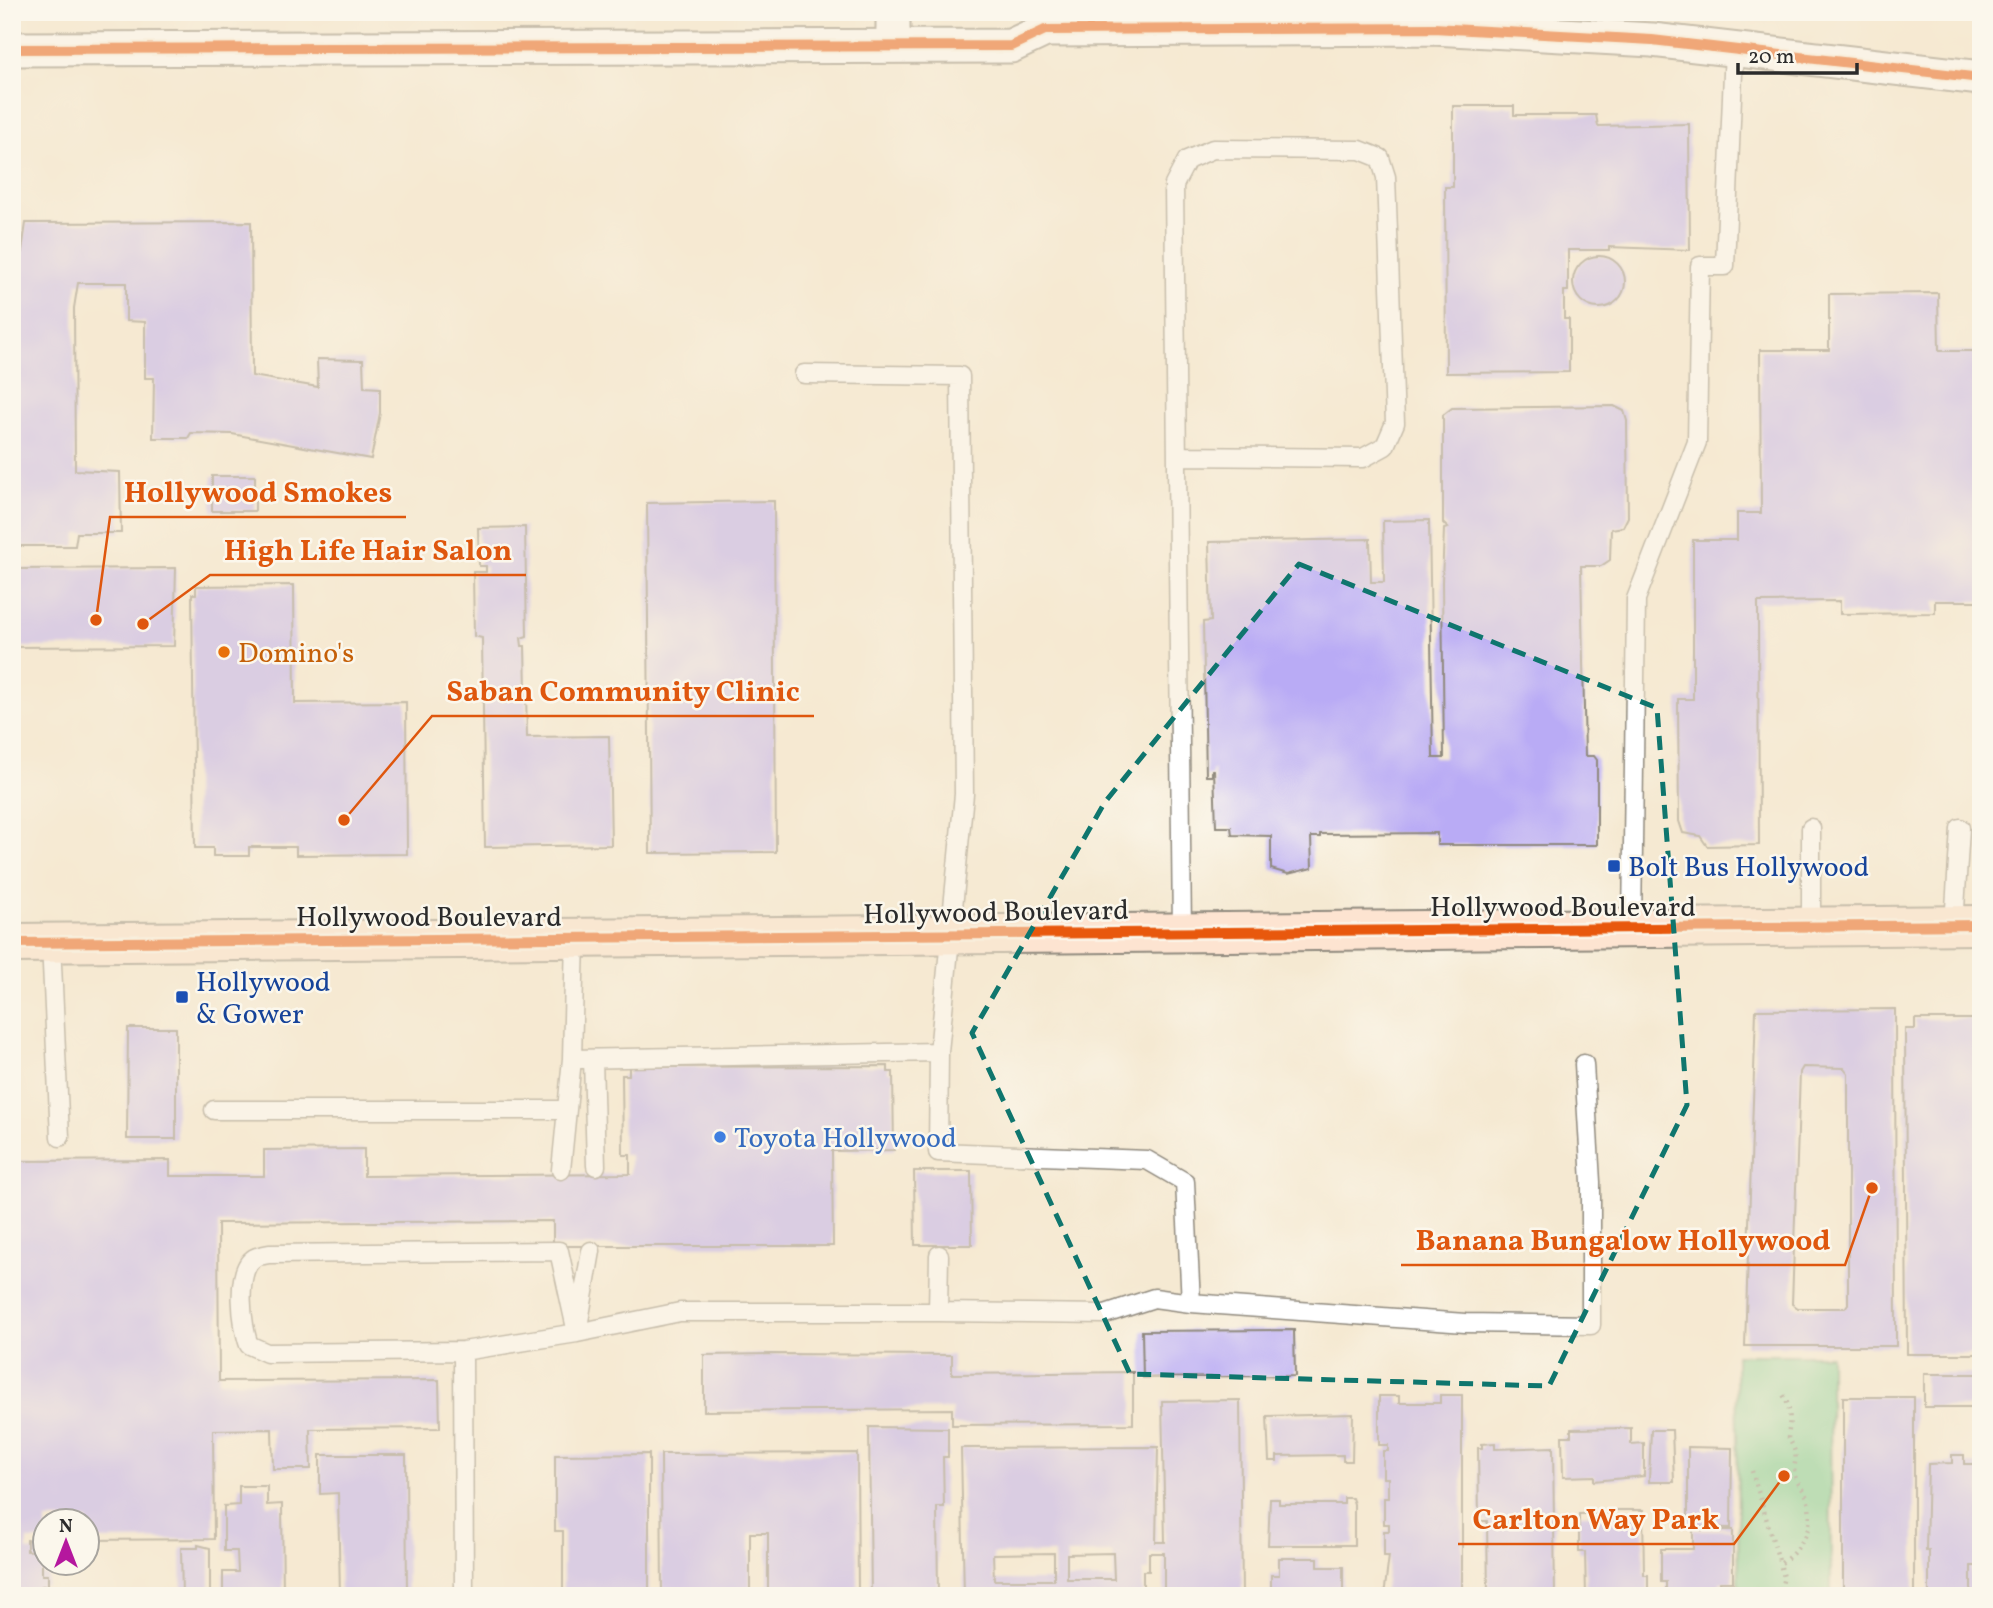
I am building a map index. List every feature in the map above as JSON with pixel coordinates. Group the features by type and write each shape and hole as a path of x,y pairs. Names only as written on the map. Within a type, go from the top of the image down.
{"main road":[{"name":"Hollywood Boulevard","path":"12,943 1967,925"}],"street":[{"path":"12,49 893,28 1011,46 1045,30 1435,20 1652,40 1981,78"}],"lane":[{"path":"1632,928 1636,599 1697,442 1700,266 1725,266 1734,49"},
{"path":"1179,456 1363,458 1385,446 1395,423 1386,177 1380,158 1360,150 1213,149 1187,160 1174,186 1179,456 1182,932"},
{"path":"804,374 960,376 964,794 948,935 939,1052 938,1152 1147,1160 1185,1182 1191,1303"},
{"path":"1811,828 1811,927"},
{"path":"1960,828 1967,925"},
{"path":"561,1170 572,1059 575,938"},
{"path":"51,943 60,1137"},
{"path":"572,1059 939,1052"},
{"path":"593,1059 596,1167"},
{"path":"577,1333 559,1251 269,1254 253,1259 244,1272 242,1326 249,1345 267,1353 463,1351 577,1333 680,1312 1105,1314 1154,1298 1465,1323 1591,1325 1591,1182 1584,1064"},
{"path":"214,1110 566,1110"},
{"path":"577,1333 591,1251"},
{"path":"938,1312 939,1255"},
{"path":"463,1351 464,1596"}],"path":[{"path":"1780,1564 1798,1551 1806,1539 1808,1518 1807,1498 1795,1473 1796,1451 1787,1438 1790,1418 1787,1399 1782,1392"},
{"path":"1752,1471 1784,1577 1779,1596"}],"highlighted area":[{"path":"1299,564 1657,708 1687,1105 1549,1386 1130,1374 972,1033 1105,802"}],"green space":[{"path":"1736,1355 1830,1355 1831,1596 1739,1596"}],"building":[{"path":"1453,106 1514,106 1514,115 1596,115 1598,126 1689,124 1690,250 1609,247 1609,250 1568,250 1568,291 1564,291 1564,319 1569,319 1569,372 1446,373 1445,187 1453,187"},
{"path":"251,222 252,376 318,387 317,359 363,360 364,387 380,388 380,413 371,459 232,434 191,433 188,438 153,438 154,378 145,378 145,322 126,321 126,283 78,283 74,308 75,470 120,472 121,533 77,533 75,546 16,546 14,306 26,223"},
{"path":"1599,256 1609,258 1617,264 1623,272 1623,292 1617,300 1609,306 1599,308 1589,306 1581,300 1575,292 1573,282 1575,272 1581,264 1589,258"},
{"path":"1938,293 1939,351 1981,351 1981,601 1935,601 1935,613 1840,614 1840,601 1758,602 1759,845 1707,846 1700,836 1683,833 1679,821 1678,699 1693,699 1693,540 1737,540 1737,513 1761,513 1760,350 1829,350 1829,294"},
{"path":"1614,406 1624,411 1627,421 1628,517 1623,527 1611,529 1610,560 1601,566 1581,566 1585,756 1594,756 1597,760 1597,845 1437,845 1437,833 1320,834 1320,837 1311,837 1312,868 1288,874 1271,869 1271,836 1232,835 1231,827 1216,827 1214,770 1212,776 1206,776 1203,622 1211,621 1209,542 1370,539 1371,582 1384,582 1383,521 1429,520 1433,758 1444,758 1442,582 1444,529 1448,528 1443,523 1443,415 1452,408"},
{"path":"212,476 255,476 255,511 212,511"},
{"path":"774,501 776,852 650,853 647,503"},
{"path":"525,527 527,636 521,638 522,646 525,646 527,737 609,736 611,845 485,847 482,638 474,636 473,572 486,572 486,566 479,566 478,528"},
{"path":"176,568 174,646 12,647 12,569"},
{"path":"294,585 295,703 406,702 407,854 296,855 296,847 249,847 249,856 213,856 213,848 195,848 192,594 196,594 196,586"},
{"path":"1895,1009 1896,1346 1745,1346 1756,1010","holes":["1803,1067 1844,1068 1848,1073 1848,1304 1845,1308 1798,1308 1792,1304 1800,1072"]},
{"path":"1915,1019 1981,1019 1981,1354 1907,1354 1905,1029 1915,1029"},
{"path":"128,1028 176,1028 176,1139 127,1139"},
{"path":"888,1066 888,1072 893,1072 894,1150 832,1151 833,1246 553,1246 553,1221 218,1223 219,1381 439,1380 440,1428 310,1429 311,1469 273,1469 272,1429 213,1430 214,1539 102,1540 102,1506 32,1506 32,1540 27,1540 27,1551 32,1551 32,1576 48,1576 48,1586 42,1586 42,1596 12,1596 12,1161 170,1160 170,1176 264,1176 264,1150 364,1149 364,1176 630,1174 630,1155 623,1155 622,1075 629,1075 629,1067"},
{"path":"914,1171 971,1171 972,1245 915,1245"},
{"path":"1294,1330 1295,1376 1143,1378 1142,1331"},
{"path":"704,1355 952,1355 952,1374 1133,1372 1133,1424 952,1425 952,1409 704,1411"},
{"path":"1924,1374 1981,1374 1981,1407 1924,1407"},
{"path":"1440,1395 1462,1395 1462,1596 1384,1596 1389,1556 1384,1556 1384,1531 1389,1531 1389,1524 1384,1524 1384,1498 1388,1498 1388,1478 1383,1478 1383,1451 1388,1451 1388,1445 1379,1445 1379,1396 1399,1396 1399,1403 1440,1403"},
{"path":"1843,1397 1914,1397 1914,1596 1843,1596"},
{"path":"1240,1400 1242,1596 1164,1596 1164,1553 1149,1553 1149,1571 1143,1571 1143,1596 964,1596 961,1448 1158,1447 1156,1542 1165,1542 1162,1401","holes":["1054,1553 1054,1580 994,1580 993,1554","1113,1553 1114,1579 1067,1579 1067,1554"]},
{"path":"1353,1414 1352,1461 1343,1461 1343,1455 1277,1456 1277,1461 1269,1461 1267,1416"},
{"path":"869,1427 948,1428 948,1457 943,1457 944,1507 937,1507 938,1596 871,1596"},
{"path":"1631,1428 1631,1444 1644,1443 1644,1476 1594,1481 1594,1476 1563,1477 1562,1436 1571,1436 1571,1429"},
{"path":"1651,1430 1672,1430 1674,1482 1649,1482"},
{"path":"1495,1443 1495,1449 1553,1447 1555,1596 1488,1596 1487,1521 1479,1521 1478,1448 1482,1448 1482,1444"},
{"path":"1688,1447 1732,1448 1731,1528 1688,1527"},
{"path":"857,1453 858,1596 768,1596 768,1533 750,1533 750,1596 662,1596 661,1454"},
{"path":"649,1454 649,1596 563,1596 563,1531 555,1531 555,1455"},
{"path":"320,1455 406,1455 407,1596 340,1596 338,1493 320,1494"},
{"path":"1952,1455 1964,1455 1964,1464 1981,1464 1981,1566 1971,1566 1971,1596 1929,1596 1929,1551 1926,1551 1928,1464 1952,1463"},
{"path":"239,1486 267,1486 267,1505 282,1504 283,1596 223,1596 223,1572 238,1572 237,1551 224,1551 224,1506 239,1505"},
{"path":"1344,1498 1352,1498 1354,1504 1354,1545 1268,1545 1270,1499 1279,1499 1279,1504 1344,1504"},
{"path":"1613,1510 1643,1510 1644,1575 1648,1575 1648,1596 1586,1596 1585,1552 1579,1552 1579,1514 1613,1513"},
{"path":"1693,1530 1733,1530 1733,1582 1720,1582 1720,1596 1666,1596 1666,1582 1661,1582 1661,1549 1693,1549"},
{"path":"198,1545 210,1548 210,1596 182,1596 181,1548 198,1548"},
{"path":"1279,1558 1318,1558 1318,1567 1343,1567 1343,1596 1271,1596 1271,1575 1279,1575"}],"cycle path":[{"path":"12,49 1011,46 1045,30 1433,28 1652,40 1981,78"},
{"path":"12,943 1981,925"}],"place":[{"name":"Hollywood Smokes","path":"96,620"},
{"name":"High Life Hair Salon","path":"143,624"},
{"name":"Domino's","path":"224,652"},
{"name":"Saban Community Clinic","path":"344,820"},
{"name":"Bolt Bus Hollywood","path":"1614,866"},
{"name":"Hollywood & Gower","path":"182,997"},
{"name":"Toyota Hollywood","path":"720,1137"},
{"name":"Banana Bungalow Hollywood","path":"1872,1188"},
{"name":"Carlton Way Park","path":"1784,1476"}]}
